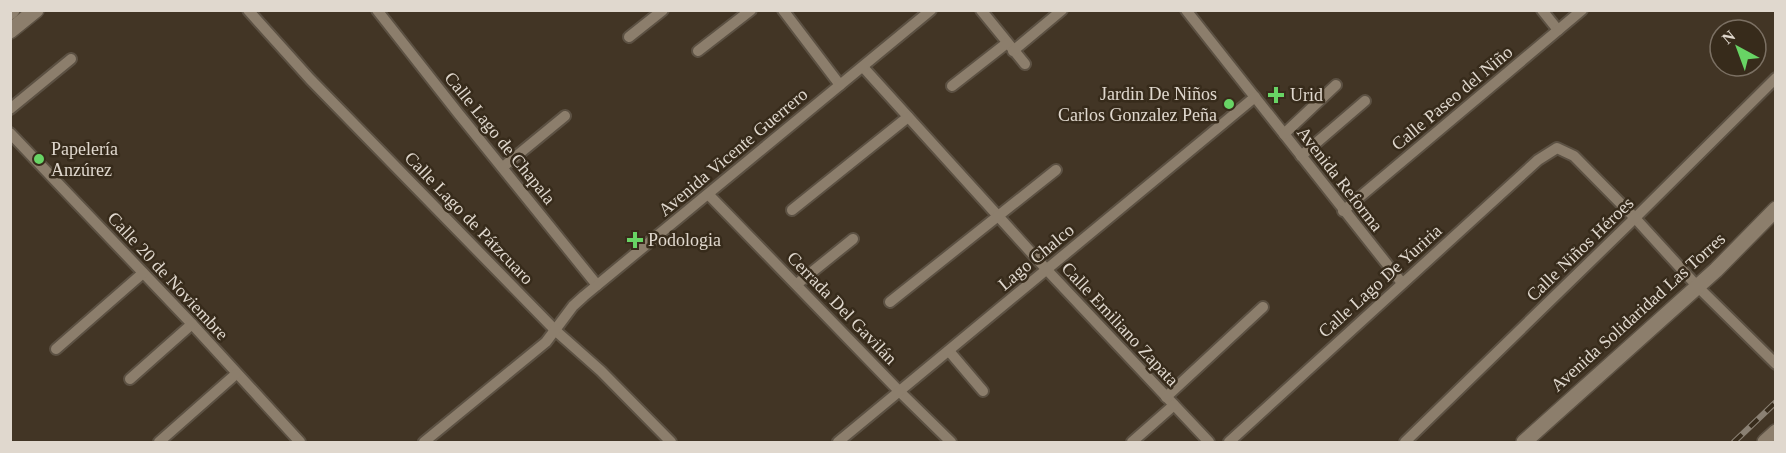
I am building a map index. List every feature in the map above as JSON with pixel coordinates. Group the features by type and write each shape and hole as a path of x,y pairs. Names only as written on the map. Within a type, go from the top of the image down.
{"main road":[{"path":"10,31 36,10"},
{"name":"Avenida Solidaridad Las Torres","path":"1524,442 1697,286 1776,209"},
{"path":"1765,442 1776,432"}],"street":[{"name":"Calle Lago de Pátzcuaro","path":"248,10 310,80 556,331 601,371 671,442"},
{"name":"Calle Lago de Chapala","path":"377,10 597,285"},
{"path":"630,37 663,10"},
{"path":"698,51 751,10"},
{"path":"783,10 840,85"},
{"name":"Avenida Vicente Guerrero","path":"424,442 526,360 556,331 573,306 597,285 932,10"},
{"path":"981,10 1025,64"},
{"path":"952,86 1062,10"},
{"name":"Avenida Reforma","path":"1186,10 1402,283"},
{"path":"1542,10 1558,30"},
{"name":"Calle Paseo del Niño","path":"1343,211 1582,10"},
{"path":"10,109 71,59"},
{"name":"Calle Emiliano Zapata","path":"863,67 1047,270 1209,442"},
{"name":"Calle Niños Héroes","path":"1405,442 1776,78"},
{"path":"1284,134 1336,85"},
{"name":"Lago Chalco","path":"838,442 1255,97"},
{"path":"1301,156 1365,101"},
{"path":"503,167 566,116"},
{"path":"792,210 908,117"},
{"name":"Calle 20 de Noviembre","path":"10,133 192,324 300,442"},
{"name":"Calle Lago De Yuriria","path":"1229,442 1538,160 1557,148 1574,156 1635,218"},
{"path":"890,302 1056,170"},
{"name":"Cerrada Del Gavilán","path":"709,195 951,442"},
{"path":"1635,218 1697,286 1776,364"},
{"path":"797,284 853,239"},
{"path":"56,348 143,273"},
{"path":"1132,442 1263,307"},
{"path":"130,379 192,324"},
{"path":"950,351 983,391"},
{"path":"159,442 236,374"}],"railway":[{"path":"1734,442 1776,402"}],"place":[{"name":"Urid","path":"1276,95"},
{"name":"Jardin De Niños Carlos Gonzalez Peña","path":"1229,104"},
{"name":"Papelería Anzúrez","path":"39,159"},
{"name":"Podologia","path":"635,240"}]}
